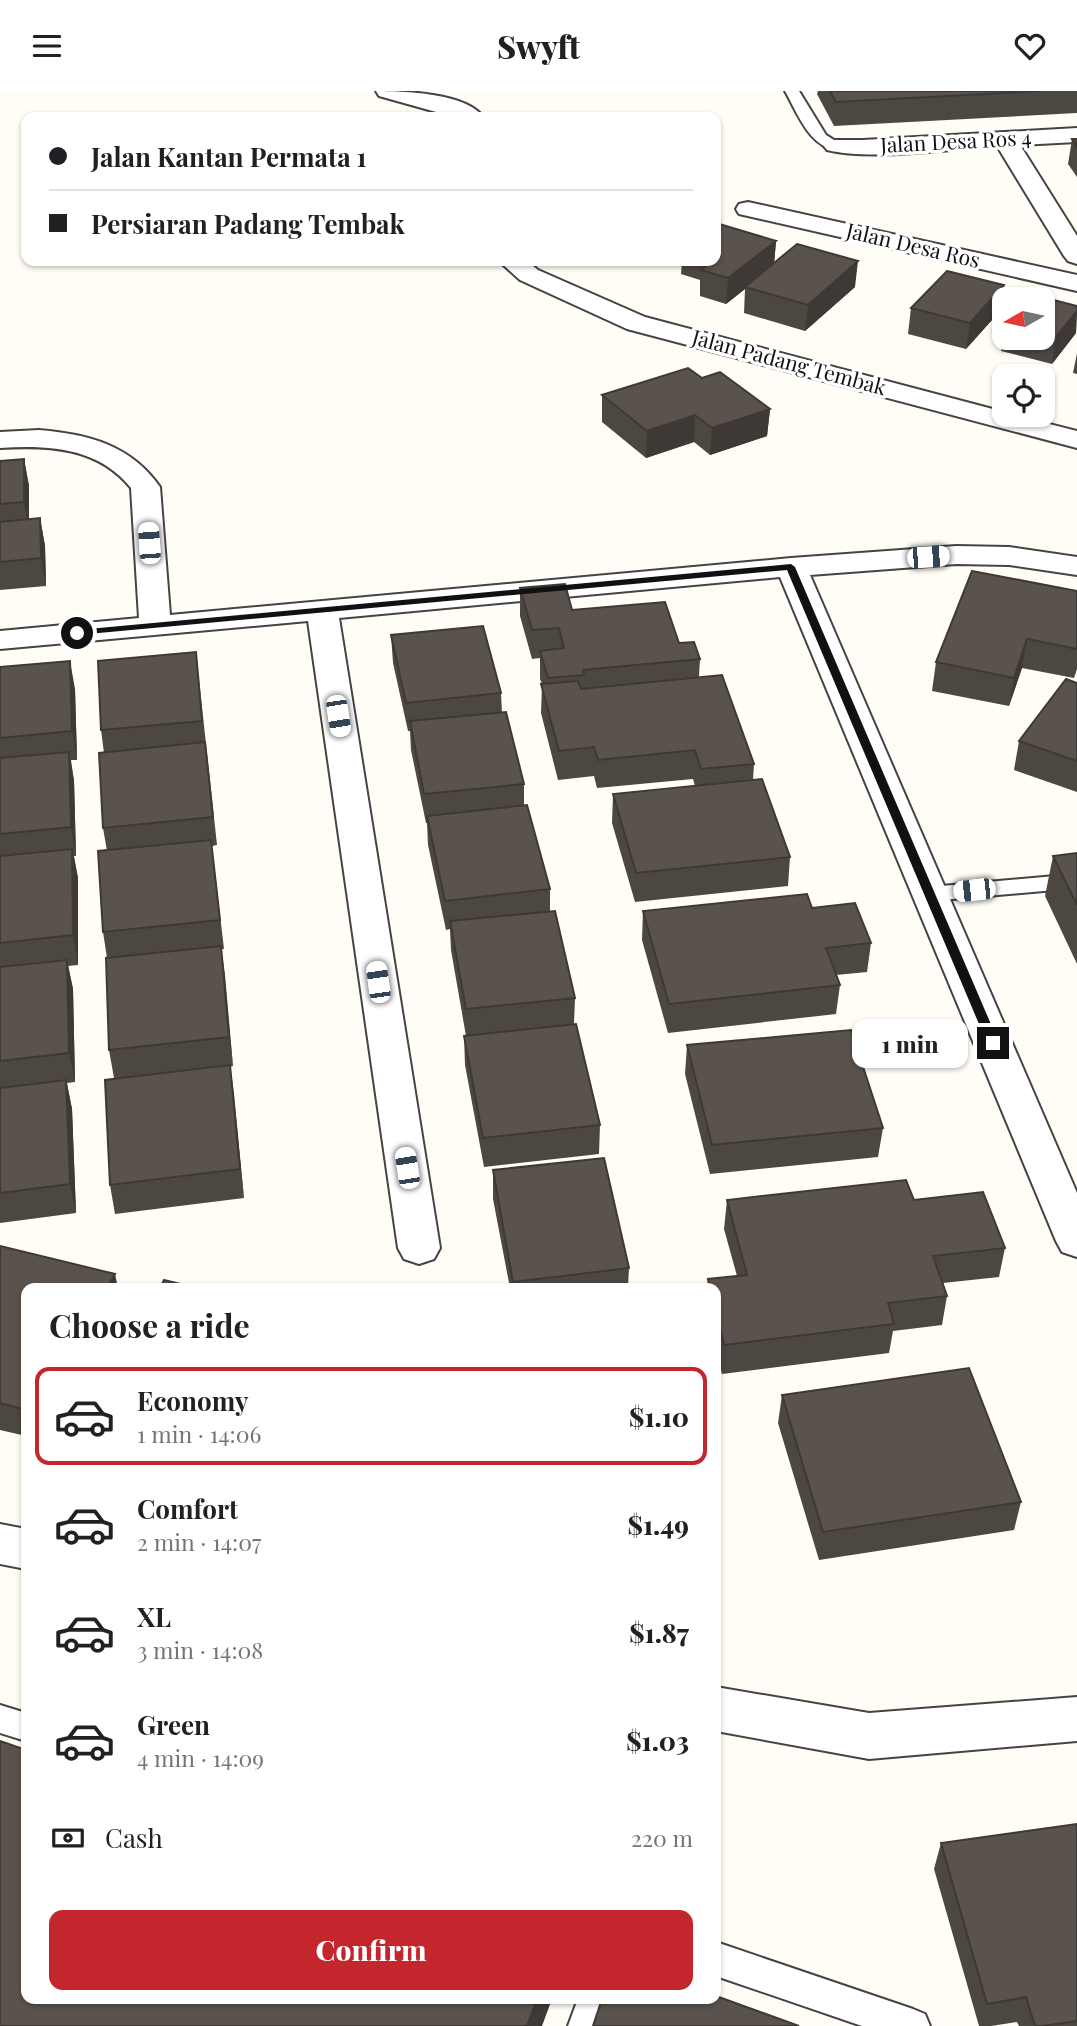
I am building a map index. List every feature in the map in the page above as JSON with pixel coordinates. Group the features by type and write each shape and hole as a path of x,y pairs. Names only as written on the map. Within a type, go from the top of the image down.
{"street":[{"path":"387,91 431,96 461,112"},
{"name":"Jalan Desa Ros 4","path":"835,145 863,147 1077,135"},
{"path":"1004,139 1077,256"},
{"name":"Jalan Desa Ros","path":"748,209 1077,283"},
{"name":"Jalan Padang Tembak","path":"518,266 529,275 636,323 1077,440"},
{"path":"0,440 34,439 82,445 114,457 138,477 145,487 155,625"},
{"path":"0,640 791,567 956,555 1009,556 1077,566"},
{"path":"791,567 1077,1241"},
{"path":"322,610 419,1248"},
{"path":"0,1544 21,1548"},
{"path":"721,1710 869,1736 1077,1719"}],"lane":[{"path":"792,91 820,138 835,145"},
{"path":"930,894 1077,881"},
{"path":"0,1719 21,1725"},
{"path":"721,1961 913,2026"},
{"path":"586,2026 593,2004"}],"building":[{"path":"830,91 1040,91 836,102"},
{"path":"721,224 776,241 728,278 701,270 706,266 721,266"},
{"path":"797,244 858,261 808,305 745,287"},
{"path":"947,271 1004,285 992,287 992,298 970,323 911,308"},
{"path":"1055,300 1077,306 1077,311 1056,337"},
{"path":"688,368 702,378 720,372 770,409 712,428 695,415 647,431 602,395"},
{"path":"24,459 24,502 0,504 0,461"},
{"path":"40,518 41,558 0,562 0,522"},
{"path":"972,571 1077,591 1077,649 1027,639 1014,678 936,662"},
{"path":"565,584 572,610 665,602 679,643 694,642 700,659 583,670 584,675 548,678 540,651 564,648 559,628 532,630 520,588"},
{"path":"483,626 501,693 406,703 391,635"},
{"path":"196,652 202,721 101,730 98,661"},
{"path":"70,661 72,731 0,738 0,667"},
{"path":"722,675 754,764 701,769 695,750 598,760 594,747 559,751 541,684 578,681 581,689"},
{"path":"1066,679 1077,683 1077,761 1019,741"},
{"path":"506,712 524,784 424,794 410,721"},
{"path":"205,742 213,817 103,828 99,753"},
{"path":"69,752 71,827 0,834 0,758"},
{"path":"762,779 790,857 636,873 613,794"},
{"path":"527,805 550,889 445,901 427,816"},
{"path":"211,840 220,920 103,932 98,851"},
{"path":"72,849 73,935 0,943 0,856"},
{"path":"1077,853 1077,905 1053,856"},
{"path":"807,894 812,908 855,903 871,943 826,948 840,985 669,1004 643,911"},
{"path":"555,911 575,998 466,1009 450,921"},
{"path":"221,946 229,1037 109,1050 106,958"},
{"path":"67,960 69,1053 0,1061 0,967"},
{"path":"576,1024 600,1125 483,1138 464,1036"},
{"path":"851,1030 883,1128 712,1145 687,1045"},
{"path":"230,1065 240,1169 110,1185 105,1080"},
{"path":"66,1080 70,1184 0,1193 0,1088"},
{"path":"604,1158 629,1268 513,1282 493,1170"},
{"path":"906,1180 914,1200 983,1192 1005,1248 933,1256 947,1296 888,1303 894,1324 724,1345 721,1332 721,1283 709,1283 708,1279 747,1275 727,1200"},
{"path":"0,1246 115,1274 110,1283 21,1283 21,1409 0,1403"},
{"path":"969,1368 1021,1502 823,1532 782,1395"},
{"path":"0,1741 21,1748 21,2004 535,2004 527,2026 0,2026"},
{"path":"1077,1824 1077,2021 1035,2026 1026,1997 987,2004 941,1843"},
{"path":"721,1998 799,2026 593,2026 600,2004 721,2004"}],"route":[{"path":"77,633 791,567 993,1043"}]}
